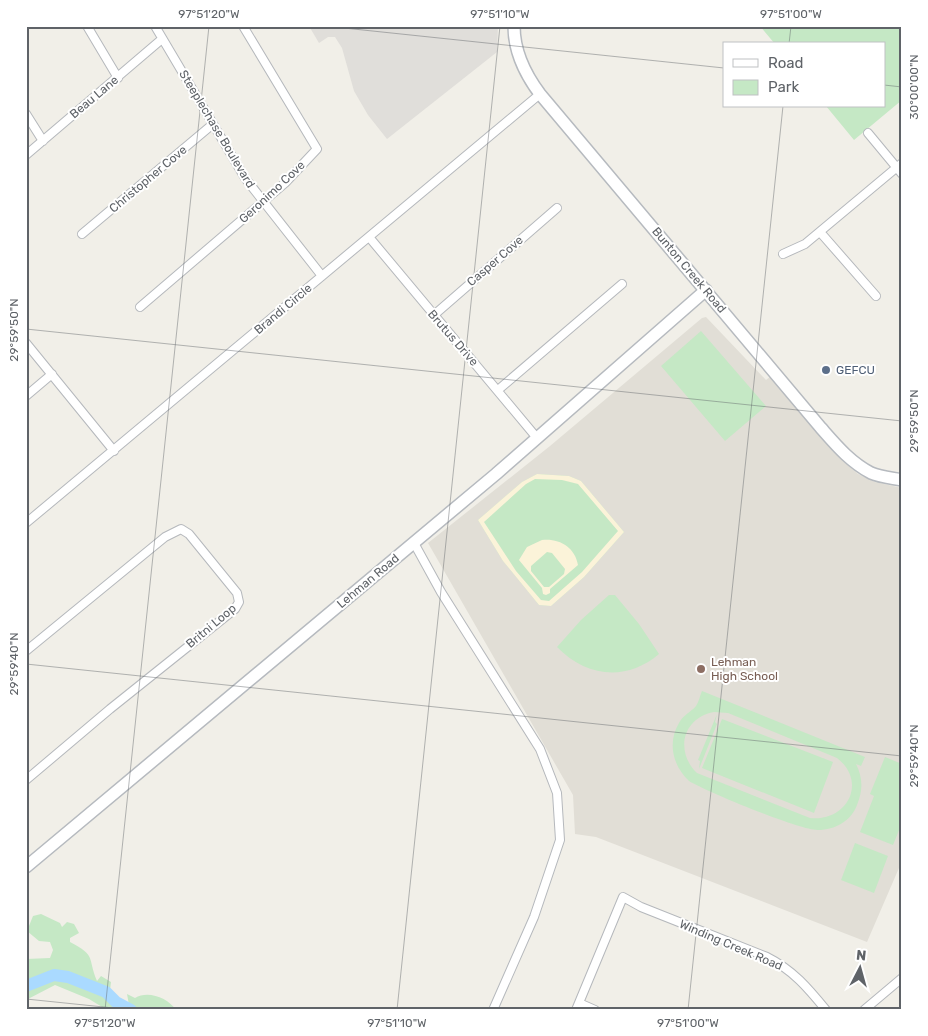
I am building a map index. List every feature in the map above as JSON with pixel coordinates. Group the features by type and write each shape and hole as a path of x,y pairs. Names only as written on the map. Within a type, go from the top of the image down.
{"street":[{"path":"87,26 118,78"},
{"name":"Steeplechase Boulevard","path":"155,26 245,178 322,276"},
{"name":"Geronimo Cove","path":"140,307 263,202 317,150 243,26"},
{"name":"Bunton Creek Road","path":"514,26 514,40 521,63 540,94 846,456 872,474 902,480"},
{"name":"Beau Lane","path":"26,155 162,39"},
{"name":"Brandi Circle","path":"26,523 540,94"},
{"path":"26,114 43,141"},
{"name":"Christopher Cove","path":"82,234 213,124"},
{"path":"783,254 805,244 900,168 868,133"},
{"name":"Casper Cove","path":"434,315 557,208"},
{"path":"820,232 876,296"},
{"name":"Brutus Drive","path":"369,237 537,438"},
{"path":"498,390 622,284"},
{"name":"Lehman Road","path":"26,867 414,543 706,290"},
{"path":"26,343 114,451"},
{"path":"26,396 52,374"},
{"name":"Britni Loop","path":"26,651 165,537 181,529 190,534 237,593 239,602 235,609 117,703 26,780"},
{"path":"414,543 441,592 540,749 557,793 560,840 534,917 493,1010"},
{"name":"Winding Creek Road","path":"577,1007 623,898 641,907 767,957 784,966 801,980 826,1010"},
{"path":"864,1010 902,978"},
{"path":"577,1007 596,1010"}],"shaded area":[{"path":"309,26 498,26 497,52 387,139 368,115 354,91 342,48 335,37 328,37 319,43"},
{"name":"Lehman High School","path":"706,317 766,380 771,376 845,463 858,474 875,482 902,488 902,861 867,942 596,837 575,834 573,795 428,543 550,446 702,318"}],"green space":[{"path":"760,26 902,26 902,100 854,140 828,108 886,108 886,42 773,42"},
{"path":"701,331 766,406 725,441 661,366"},
{"path":"537,474 569,476 581,481 624,532 584,577 551,606 539,605 503,561 478,520 522,482"},
{"path":"609,595 615,595 639,624 659,654 633,669 620,672 593,670 568,657 557,647 581,620"},
{"path":"702,691 865,757 861,766 856,764 861,779 861,789 857,805 851,816 842,824 824,830 808,829 753,810 689,781 683,775 676,761 673,738 681,720 698,703","holes":["714,712 728,713 837,758 846,768 851,778 852,789 843,807 834,814 823,818 810,818 697,773 690,765 684,746 689,728 703,715"]},
{"path":"717,714 715,722 717,724 699,769 700,761 698,760"},
{"path":"722,719 833,762 814,813 702,768"},
{"path":"885,757 902,764 902,823 893,845 860,832 874,796 870,794"},
{"path":"855,843 888,856 874,893 841,880"},
{"path":"41,914 60,923 62,927 67,922 74,924 79,933 70,938 70,942 88,954 97,981 101,976 111,982 110,990 116,998 129,1005 127,994 135,998 146,995 157,996 168,1002 176,1010 107,1010 89,999 55,985 26,1000 26,959 50,958 53,950 50,942 39,941 27,931 33,916"}],"sand":[{"path":"537,474 569,476 581,481 624,532 584,577 551,606 539,605 503,561 478,520 522,482","holes":["535,479 562,480 578,484 618,531 582,572 549,601 541,600 516,571 484,522 526,484"]},
{"path":"542,540 560,542 574,553 578,565 550,589 550,593 543,594 542,588 519,560 527,547","holes":["547,552 552,553 565,569 564,574 549,587 544,587 531,571 531,566"]}],"waterway":[{"path":"26,986 54,975 68,977 106,992 116,1002 131,1010"}],"place":[{"name":"GEFCU","path":"826,370"},
{"name":"Lehman High School","path":"701,669"}]}
